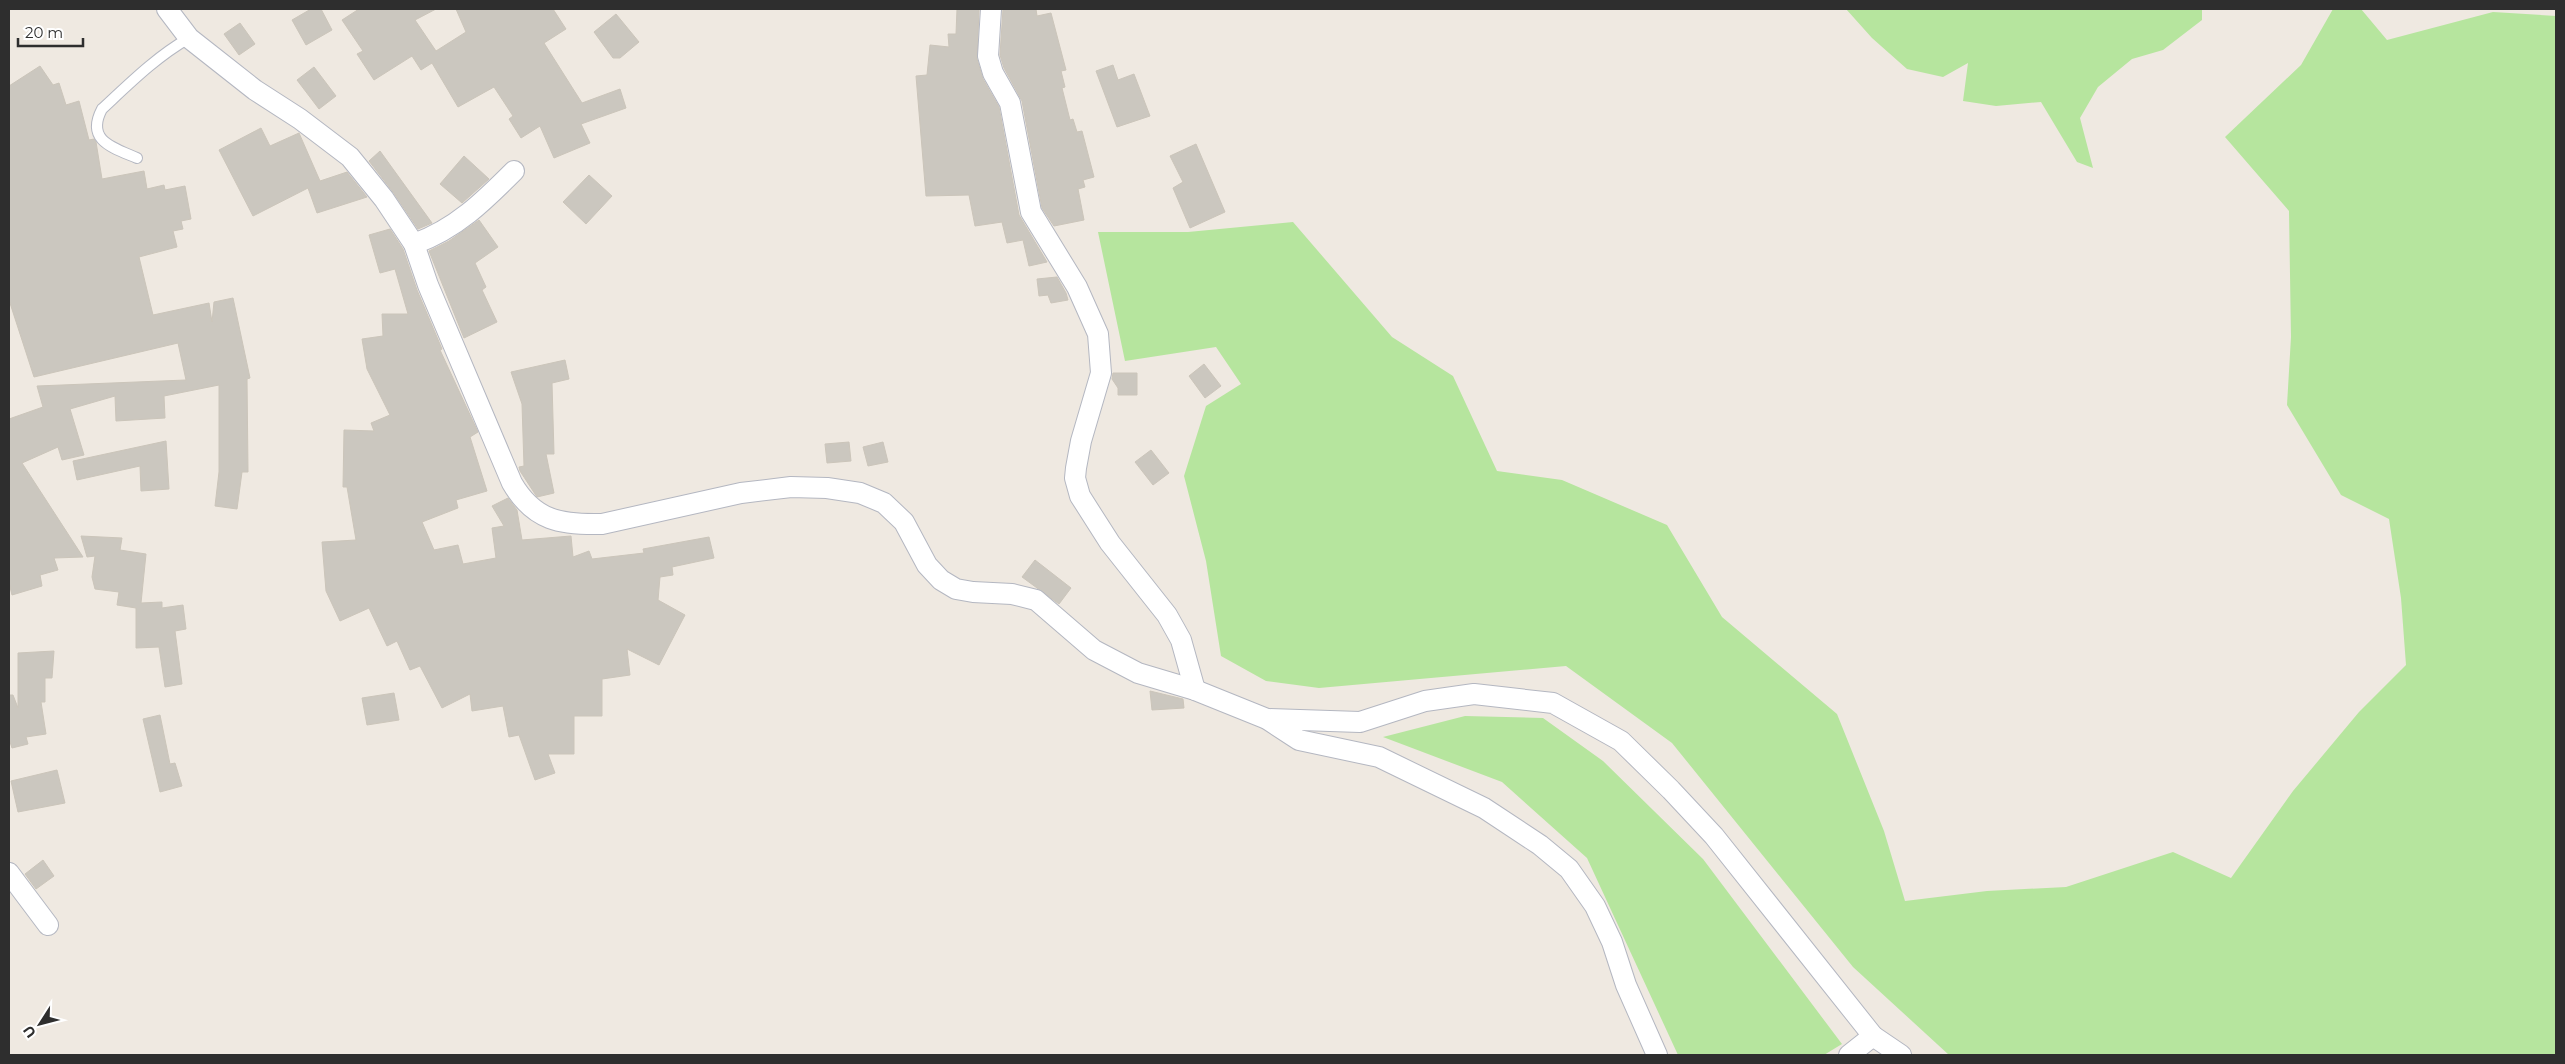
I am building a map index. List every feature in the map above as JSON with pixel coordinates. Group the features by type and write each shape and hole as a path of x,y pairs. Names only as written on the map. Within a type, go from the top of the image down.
{"street":[{"path":"167,9 189,38 255,90 300,118 350,156 384,199 414,244 428,285 512,483 521,500 546,519 579,525 602,524 741,493 791,487 827,488 860,493 884,503 904,522 927,565 941,580 956,589 1012,594 1036,600 1094,650 1138,673 1196,690 1267,719 1298,740 1379,757 1484,808 1540,845 1568,869 1595,906 1612,942 1626,985 1657,1055"},
{"path":"991,9 988,56 993,73 1010,103 1031,212 1077,287 1098,334 1102,373 1081,440 1075,478 1080,496 1110,543 1167,615 1181,640 1196,690"},
{"path":"414,244 428,239 472,212 514,171"},
{"path":"1267,719 1360,722 1425,701 1474,694 1553,704 1621,741 1671,790 1714,836 1873,1036 1901,1055"},
{"path":"9,873 48,925"},
{"path":"1849,1055 1873,1036"}],"lane":[{"path":"137,158 104,143 99,135 98,116 102,109 145,69 165,52 189,38"}],"green space":[{"path":"1846,9 2202,9 2202,20 2163,50 2132,59 2098,87 2080,118 2093,168 2077,162 2041,102 1996,106 1963,101 1968,63 1943,77 1907,69 1872,38"},
{"path":"2333,9 2361,9 2387,40 2493,12 2556,16 2556,1055 1949,1055 1853,967 1672,743 1566,666 1319,688 1266,681 1221,656 1206,561 1184,476 1206,406 1241,384 1216,347 1125,361 1098,232 1188,232 1293,222 1392,337 1453,376 1497,471 1562,480 1667,525 1722,617 1837,714 1884,831 1905,901 1987,891 2066,887 2173,852 2231,878 2293,791 2359,712 2406,665 2401,598 2389,519 2341,495 2287,405 2291,337 2289,211 2225,137 2301,65"},
{"path":"1465,716 1543,718 1603,761 1703,859 1842,1044 1824,1055 1678,1055 1587,858 1502,782 1383,737"}],"building":[{"path":"311,9 321,9 332,30 306,45 292,20"},
{"path":"359,9 436,9 415,20 436,51 466,32 456,9 553,9 566,29 544,43 582,103 620,89 626,108 581,124 590,143 554,158 540,126 521,138 509,119 513,116 494,87 458,107 432,63 421,70 412,56 374,80 357,54 363,51 342,20"},
{"path":"957,9 979,9 977,59 983,79 999,107 1019,215 1047,262 1029,266 1023,240 1007,243 1002,222 975,226 969,195 926,196 916,76 927,75 930,45 949,47 948,34 956,34"},
{"path":"1003,9 1036,9 1037,16 1051,13 1066,70 1061,71 1065,87 1062,88 1070,120 1073,119 1077,132 1082,131 1094,177 1083,180 1085,187 1078,189 1084,220 1054,226 1042,208 1022,101 1004,68 1000,55"},
{"path":"616,14 639,42 620,58 613,58 594,32"},
{"path":"240,23 255,44 239,55 224,34"},
{"path":"1113,65 1118,80 1134,74 1150,116 1117,127 1096,71"},
{"path":"40,66 53,85 59,83 66,105 79,101 89,140 94,139 96,142 102,179 144,171 147,189 164,185 165,190 185,186 191,219 181,221 183,229 173,231 177,247 139,257 153,315 209,303 212,322 214,302 233,298 250,378 247,379 248,472 242,472 237,509 215,506 219,472 219,385 164,396 165,418 116,421 115,396 70,409 84,455 62,460 58,447 22,463 83,557 54,558 58,570 40,575 42,586 12,595 9,583 9,419 43,407 37,386 186,380 178,343 34,377 9,300 9,86"},
{"path":"314,67 336,96 319,109 297,80"},
{"path":"261,128 270,146 299,133 320,181 347,172 367,197 317,213 308,188 253,216 219,150"},
{"path":"1196,144 1225,212 1190,228 1173,188 1183,182 1170,156"},
{"path":"380,151 432,223 418,229 369,161"},
{"path":"464,156 489,179 462,203 440,184"},
{"path":"589,175 612,196 586,224 563,202"},
{"path":"479,220 498,247 475,263 486,287 482,290 497,322 464,338 429,251 449,241"},
{"path":"390,229 403,249 417,290 442,349 440,350 478,432 470,437 487,491 456,500 458,508 422,522 434,550 458,545 463,564 496,558 492,528 504,526 492,506 508,498 517,510 522,540 571,536 573,557 589,551 592,559 644,553 643,549 709,537 714,558 672,567 673,575 660,577 658,600 685,615 659,665 627,649 630,675 602,679 602,716 574,716 574,754 548,754 555,773 535,780 519,735 509,737 503,706 472,711 470,694 442,708 420,666 410,670 397,641 387,646 369,608 340,621 326,591 322,542 356,540 347,487 343,487 344,430 374,431 371,423 390,415 367,369 362,339 383,336 382,314 408,314 395,269 380,273 369,235"},
{"path":"1057,277 1068,300 1051,303 1048,295 1039,296 1037,279"},
{"path":"565,360 569,379 552,383 554,454 546,454 554,493 537,497 519,467 524,466 522,404 511,372"},
{"path":"1204,364 1221,386 1205,398 1189,376"},
{"path":"1113,373 1137,373 1137,395 1118,395 1118,388 1112,379"},
{"path":"166,441 169,489 141,491 140,466 77,480 73,461"},
{"path":"849,442 851,461 827,463 825,444"},
{"path":"883,442 888,462 868,466 863,447"},
{"path":"1151,450 1169,473 1153,485 1135,462"},
{"path":"81,536 122,538 120,550 146,554 141,603 162,602 162,608 183,605 186,629 175,631 182,684 165,687 159,647 136,648 136,608 117,605 119,592 95,589 92,577 95,556 87,557"},
{"path":"1035,560 1071,588 1059,604 1022,577"},
{"path":"54,651 52,678 45,678 45,702 41,702 46,734 26,737 28,744 12,748 9,739 9,695 13,695 18,708 18,653"},
{"path":"1150,691 1183,699 1184,708 1152,710"},
{"path":"394,693 399,720 367,725 362,698"},
{"path":"160,715 170,764 175,763 182,786 160,792 143,719"},
{"path":"57,770 65,803 18,812 11,781"},
{"path":"43,860 54,876 36,889 25,874"}]}
